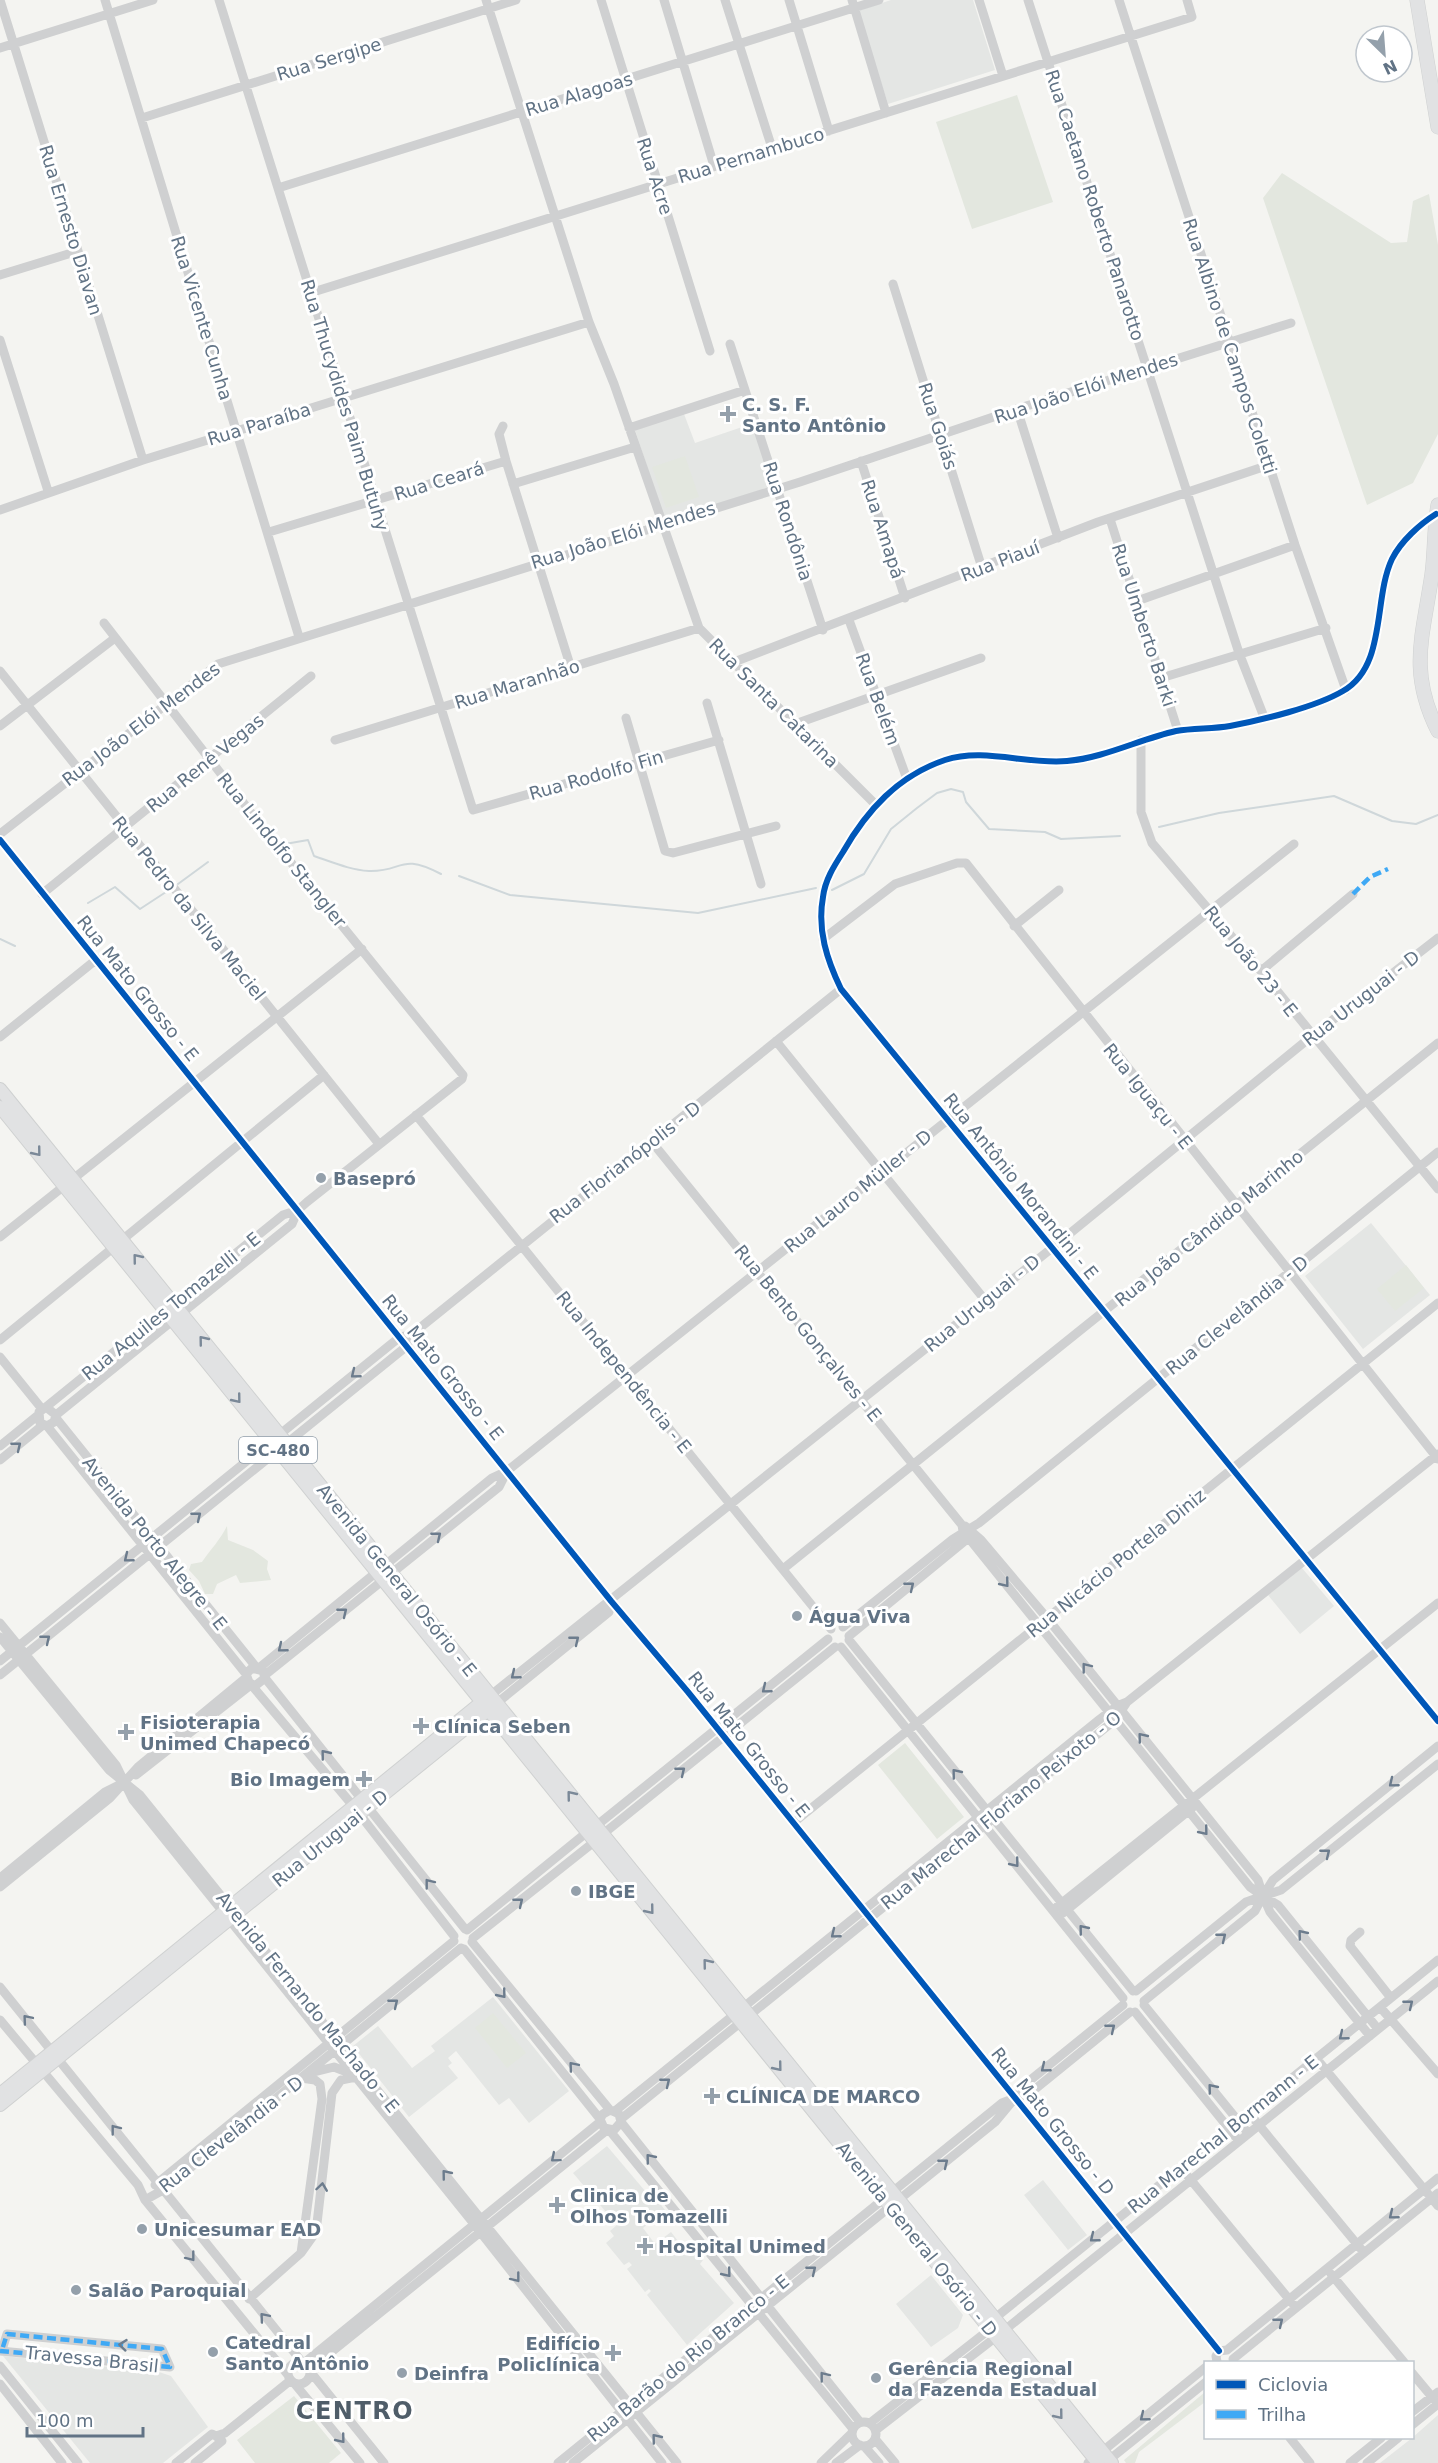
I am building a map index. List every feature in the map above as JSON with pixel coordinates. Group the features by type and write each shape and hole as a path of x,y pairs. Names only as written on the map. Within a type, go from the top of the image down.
{"highway":[{"path":"1417,0 1438,127"},
{"path":"1437,510 1434,557 1418,659 1428,710 1438,732"}],"main road":[{"name":"Avenida General Osório - E","path":"0,1089 18,1120 742,2015"},
{"name":"Avenida General Osório - E","path":"0,1107 18,1120"},
{"name":"Rua Uruguai - D","path":"39,2068 489,1702"},
{"name":"Avenida General Osório - D","path":"742,2015 1101,2460"},
{"path":"0,2094 39,2068"},
{"path":"0,2105 39,2068"}],"street":[{"name":"Rua Ernesto Diavan","path":"0,0 142,460"},
{"name":"Rua Vicente Cunha","path":"105,0 269,532 299,637"},
{"path":"0,48 153,0"},
{"name":"Rua Thucydides Paim Butuhy","path":"219,0 472,810"},
{"name":"Rua Sergipe","path":"142,118 488,4 516,0"},
{"name":"Rua Acre","path":"601,0 710,351"},
{"path":"664,0 714,166"},
{"path":"725,0 772,148"},
{"path":"789,0 829,131"},
{"name":"Rua Alagoas","path":"278,188 740,45 798,26 853,4 879,0"},
{"path":"979,0 1003,76"},
{"name":"Rua Caetano Roberto Panarotto","path":"1028,0 1239,653 1264,717"},
{"name":"Rua Albino de Campos Coletti","path":"1119,0 1269,465 1346,690"},
{"name":"Rua Pernambuco","path":"310,293 1192,17 1187,0"},
{"name":"Rua Santa Catarina","path":"488,4 520,112 589,322 699,628 875,804"},
{"path":"853,4 886,113"},
{"path":"0,275 78,251"},
{"name":"Rua Goiás","path":"893,284 982,568"},
{"name":"Rua Paraíba","path":"0,510 48,491 142,460 589,322"},
{"name":"Rua João Elói Mendes","path":"0,834 164,703 218,663 777,489 1017,409 1291,323"},
{"path":"0,340 48,491"},
{"name":"Rua Rondônia","path":"730,344 823,630"},
{"path":"629,428 745,390"},
{"path":"1017,409 1058,538"},
{"path":"503,426 499,434 506,461 571,668"},
{"path":"513,484 635,447"},
{"name":"Rua Ceará","path":"269,532 506,461"},
{"name":"Rua Amapá","path":"861,461 905,598"},
{"name":"Rua Piauí","path":"734,662 823,630 1058,538 1269,465"},
{"path":"1346,690 1367,664 1385,578 1393,557 1419,526 1437,510"},
{"name":"Rua Umberto Barki","path":"1110,519 1178,731"},
{"path":"1137,601 1295,544"},
{"name":"Rua Belém","path":"849,620 907,779"},
{"name":"Rua Lindolfo Stangler","path":"104,623 164,703 463,1075"},
{"name":"Rua Maranhão","path":"335,740 699,628"},
{"path":"1161,678 1326,628"},
{"path":"0,726 115,638"},
{"path":"795,724 981,658"},
{"name":"Rua Pedro da Silva Maciel","path":"0,671 379,1144"},
{"name":"Rua Renê Vegas","path":"42,894 311,676"},
{"name":"Rua Antônio Morandini - E","path":"1346,690 1320,702 1230,726 1178,731 1069,761 1042,762 973,755 937,764 907,779 875,804 855,831 830,874 823,897 823,939 827,959 841,989 1438,1721"},
{"path":"707,703 761,884"},
{"path":"626,718 665,851 673,853 776,826"},
{"name":"Rua Rodolfo Fin","path":"472,810 719,740"},
{"name":"Rua João 23 - E","path":"1141,740 1141,812 1144,826 1152,843 1167,864 1210,909 1312,1036 1421,1165 1438,1189"},
{"name":"Rua Mato Grosso - E","path":"0,840 196,1081 611,1601 867,1914"},
{"name":"Rua Lauro Müller - D","path":"261,1672 320,1631 446,1515 492,1478 507,1471 1294,844"},
{"name":"Rua Iguaçu - E","path":"823,939 895,884 962,862 1437,1457"},
{"path":"1014,926 1059,890"},
{"path":"1261,971 1353,894"},
{"name":"Rua Uruguai - D","path":"489,1702 554,1650 603,1604 611,1601 1052,1248 1312,1036 1438,938"},
{"path":"0,1237 362,949"},
{"path":"0,1037 97,959"},
{"name":"Rua Florianópolis - D","path":"0,1675 221,1497 339,1386 400,1337 411,1335 521,1244 652,1142 841,989"},
{"path":"776,1041 985,1300"},
{"name":"Rua João Cândido Marinho","path":"783,1569 1105,1313 1438,1043"},
{"name":"Rua Aquiles Tomazelli - E","path":"45,1426 108,1373 235,1254 283,1215 298,1210 462,1079 463,1075"},
{"path":"0,1340 324,1076"},
{"name":"Rua Independência - E","path":"416,1114 831,1629"},
{"name":"Rua Bento Gonçalves - E","path":"652,1142 915,1464 1039,1625 1116,1713"},
{"name":"Rua Clevelândia - D","path":"843,1627 979,1523 1290,1274 1438,1152"},
{"name":"Rua Aquiles Tomazelli - E","path":"0,1446 100,1363 243,1264 292,1224 298,1210"},
{"path":"235,1254 243,1264"},
{"name":"Rua Nicácio Portela Diniz","path":"793,1823 1438,1303"},
{"path":"407,1346 411,1335"},
{"name":"Rua Florianópolis - D","path":"0,1661 214,1488 347,1395 407,1346"},
{"path":"0,1357 42,1411"},
{"path":"100,1363 108,1373"},
{"path":"339,1386 347,1395"},
{"name":"Avenida Porto Alegre - E","path":"42,1411 56,1416 309,1733 458,1943 608,2131 672,2205 756,2309 864,2429"},
{"name":"Avenida Porto Alegre - E","path":"42,1411 45,1426 299,1741 361,1807 473,1940"},
{"path":"0,1460 45,1426"},
{"name":"Rua Marechal Floriano Peixoto - O","path":"617,2116 1127,1702 1437,1457"},
{"name":"Rua Lauro Müller - D","path":"261,1672 313,1623 453,1524 499,1486 507,1471"},
{"path":"90,1479 99,1472"},
{"path":"214,1488 221,1497"},
{"path":"446,1515 453,1524"},
{"name":"Rua Bento Gonçalves - E","path":"968,1531 1047,1618 1116,1713"},
{"name":"Rua Clevelândia - D","path":"849,1638 968,1531"},
{"path":"79,1598 86,1606"},
{"path":"1055,1913 1438,1603"},
{"path":"201,1617 209,1610"},
{"name":"Avenida Fernando Machado - E","path":"0,1623 15,1649"},
{"path":"313,1623 320,1631"},
{"path":"595,1834 466,1929 458,1930 458,1943 473,1940 660,1781 716,1729 828,1639 831,1629 843,1627 849,1638 916,1724 1248,2133"},
{"name":"Avenida Fernando Machado - E","path":"0,1637 22,1657 69,1715 109,1770 124,1782 134,1800 176,1846 481,2226"},
{"path":"660,1781 723,1737 849,1638"},
{"path":"828,1639 838,1647 880,1695 1128,2007 1239,2141"},
{"path":"0,1878 83,1815 261,1672"},
{"path":"250,1680 261,1672"},
{"path":"786,1673 792,1682"},
{"path":"880,1695 888,1689"},
{"path":"1116,1713 1196,1799 1258,1880 1270,1912 1374,2032"},
{"path":"1116,1713 1158,1773 1250,1887 1278,1905 1319,1956 1364,2020"},
{"path":"299,1741 309,1733"},
{"path":"1128,2007 1144,2003 1255,1911 1273,1880 1438,1746"},
{"path":"1128,2007 1135,1991 1246,1902 1281,1890 1438,1764"},
{"path":"1158,1773 1167,1767"},
{"path":"1360,1809 1368,1819"},
{"path":"0,1887 83,1815"},
{"path":"1217,1846 1225,1839"},
{"path":"1029,1880 1037,1873"},
{"name":"Rua Mato Grosso - D","path":"867,1914 1124,2233 1218,2357 1233,2361"},
{"path":"1360,1932 1351,1940 1350,1946 1391,1998"},
{"path":"473,1940 682,2197 864,2429 895,2463"},
{"name":"Rua Clevelândia - D","path":"145,2199 157,2182 332,2040 458,1943"},
{"name":"Rua Clevelândia - D","path":"145,2199 163,2190 339,2048 458,1943"},
{"path":"1189,1948 1197,1958"},
{"path":"1095,1963 1104,1956"},
{"path":"1311,1962 1319,1956"},
{"name":"Rua Marechal Bormann - E","path":"996,2329 1053,2271 1438,1960"},
{"name":"Rua Marechal Bormann - E","path":"821,2463 996,2329 1062,2283 1438,1981"},
{"path":"0,1987 249,2299 384,2463"},
{"name":"Rua Barão do Rio Branco - E","path":"558,2463 633,2409 961,2143 1002,2103 1016,2098 1023,2086 1076,2050 1128,2007"},
{"path":"1380,2007 1438,2074"},
{"path":"0,2020 138,2185 145,2199 360,2463"},
{"name":"Avenida Fernando Machado - E","path":"339,2048 356,2077 481,2226"},
{"path":"1233,2361 1364,2253 1436,2200 1424,2190 1316,2058"},
{"path":"1182,2070 1191,2063"},
{"path":"301,2078 327,2066 341,2068 356,2077"},
{"path":"249,2299 301,2253 326,2099 338,2082 345,2078 356,2077"},
{"path":"301,2078 315,2080 320,2084 326,2099"},
{"path":"1249,2113 1364,2253"},
{"path":"481,2226 600,2120 603,2114 617,2116"},
{"path":"291,2379 291,2365 306,2366 481,2226 608,2131 617,2129 617,2116"},
{"path":"1181,2168 1296,2308"},
{"path":"1218,2357 1438,2178"},
{"path":"672,2205 682,2197"},
{"path":"481,2226 677,2463"},
{"path":"481,2226 662,2463"},
{"path":"1327,2269 1403,2361"},
{"path":"1053,2271 1062,2283"},
{"name":"Travessa Brasil","path":"8,2334 162,2349 170,2367 154,2367 1,2350 8,2334"},
{"path":"0,2366 78,2463"},
{"path":"291,2379 301,2384 307,2380 306,2366"},
{"path":"1101,2460 1164,2400 1204,2369"},
{"path":"1414,2374 1437,2400"},
{"path":"216,2436 225,2433 291,2379"},
{"path":"0,2384 62,2463"},
{"path":"1101,2460 1204,2384"},
{"path":"1164,2400 1171,2409"},
{"path":"1414,2412 1437,2400"},
{"path":"1414,2424 1437,2400"},
{"name":"Rua Barão do Rio Branco - E","path":"573,2463 624,2416"},
{"path":"836,2463 862,2445 864,2429"},
{"path":"862,2445 864,2429"},
{"path":"176,2463 212,2434 222,2441 195,2463"},
{"path":"1291,2439 1310,2463"},
{"path":"1350,2463 1380,2439"},
{"path":"1367,2463 1397,2439"},
{"path":"862,2445 879,2463"}],"shaded area":[{"path":"891,0 973,0 995,70 888,104 858,11"},
{"path":"1017,95 1053,202 972,229 936,122"},
{"path":"1282,173 1391,243 1407,242 1413,201 1429,194 1438,245 1438,434 1413,483 1367,505 1263,198"},
{"path":"684,414 695,443 754,423 773,486 665,521 635,430"},
{"path":"685,456 699,497 666,508 652,467"},
{"path":"1371,1223 1430,1295 1363,1349 1305,1276"},
{"path":"1406,1265 1424,1288 1395,1311 1377,1289"},
{"path":"227,1526 228,1540 253,1550 268,1561 267,1569 271,1580 240,1583 236,1575 217,1584 213,1594 205,1594 199,1581 189,1570 191,1564 202,1562"},
{"path":"1302,1568 1334,1606 1300,1634 1268,1595"},
{"path":"905,1743 964,1817 937,1839 878,1765"},
{"path":"493,1997 569,2091 529,2123 509,2098 499,2105 456,2051 448,2058 452,2063 448,2066 458,2078 409,2117 353,2046 378,2026 412,2068 435,2051 431,2046"},
{"path":"493,2013 526,2053 507,2068 475,2028"},
{"name":"Hospital Unimed","path":"607,2146 651,2198 654,2196 665,2210 658,2216 662,2222 659,2224 654,2219 643,2228 655,2244 671,2232 682,2246 684,2244 688,2248 692,2245 703,2260 700,2264 734,2303 687,2345 647,2295 651,2291 649,2289 645,2292 627,2269 632,2265 629,2262 624,2265 606,2243 614,2236 610,2231 617,2225 573,2173"},
{"path":"1043,2180 1087,2235 1068,2250 1024,2195"},
{"path":"931,2275 963,2315 958,2328 931,2347 896,2304"},
{"path":"3,2356 159,2372 171,2376 208,2427 163,2463 90,2463"},
{"path":"1204,2393 1204,2403 1139,2452 1135,2463 1126,2463 1124,2460"},
{"path":"294,2396 341,2453 329,2463 255,2463 237,2440"},
{"path":"1438,2415 1438,2463 1380,2463 1411,2439 1414,2439 1414,2436"}],"waterway":[{"path":"832,890 864,874 891,829 937,793 951,789 963,792 966,802 989,829 1045,832 1061,839 1120,836"},
{"path":"1159,827 1219,813 1334,796 1392,821 1416,824 1438,815"},
{"path":"285,844 308,840 314,856 355,869 380,871 402,865 417,864 441,874"},
{"path":"178,884 208,862"},
{"path":"459,876 510,895 698,913 816,888"},
{"path":"88,903 115,887 140,909 169,890"},
{"path":"0,939 15,946"}],"marked path":[{"path":"1353,894 1370,877 1388,869"},
{"path":"0,2351 170,2367 162,2349 7,2334 2,2350"}],"cycle path":[{"path":"1436,514 1411,534 1392,559 1386,575 1373,649 1367,665 1357,680 1343,691 1304,708 1273,717 1230,726 1176,731 1081,759 1052,762 975,755 960,756 928,767 898,785 862,822 833,868 824,891 821,921 824,944 841,989 1438,1721"},
{"path":"0,840 611,1601 688,1692 1219,2351"}],"place":[{"name":"C. S. F. Santo Antônio","path":"728,414"},
{"name":"Basepró","path":"321,1178"},
{"name":"Água Viva","path":"797,1616"},
{"name":"Clínica Seben","path":"421,1726"},
{"name":"Fisioterapia Unimed Chapecó","path":"126,1732"},
{"name":"Bio Imagem","path":"364,1779"},
{"name":"IBGE","path":"576,1891"},
{"name":"CLÍNICA DE MARCO","path":"712,2096"},
{"name":"Clinica de Olhos Tomazelli","path":"557,2205"},
{"name":"Unicesumar EAD","path":"142,2229"},
{"name":"Hospital Unimed","path":"645,2246"},
{"name":"Salão Paroquial","path":"76,2290"},
{"name":"Catedral Santo Antônio","path":"213,2352"},
{"name":"Edifício Policlínica","path":"613,2353"},
{"name":"Deinfra","path":"402,2373"},
{"name":"Gerência Regional da Fazenda Estadual","path":"876,2378"}],"district":[{"name":"CENTRO","path":"355,2411"}]}
